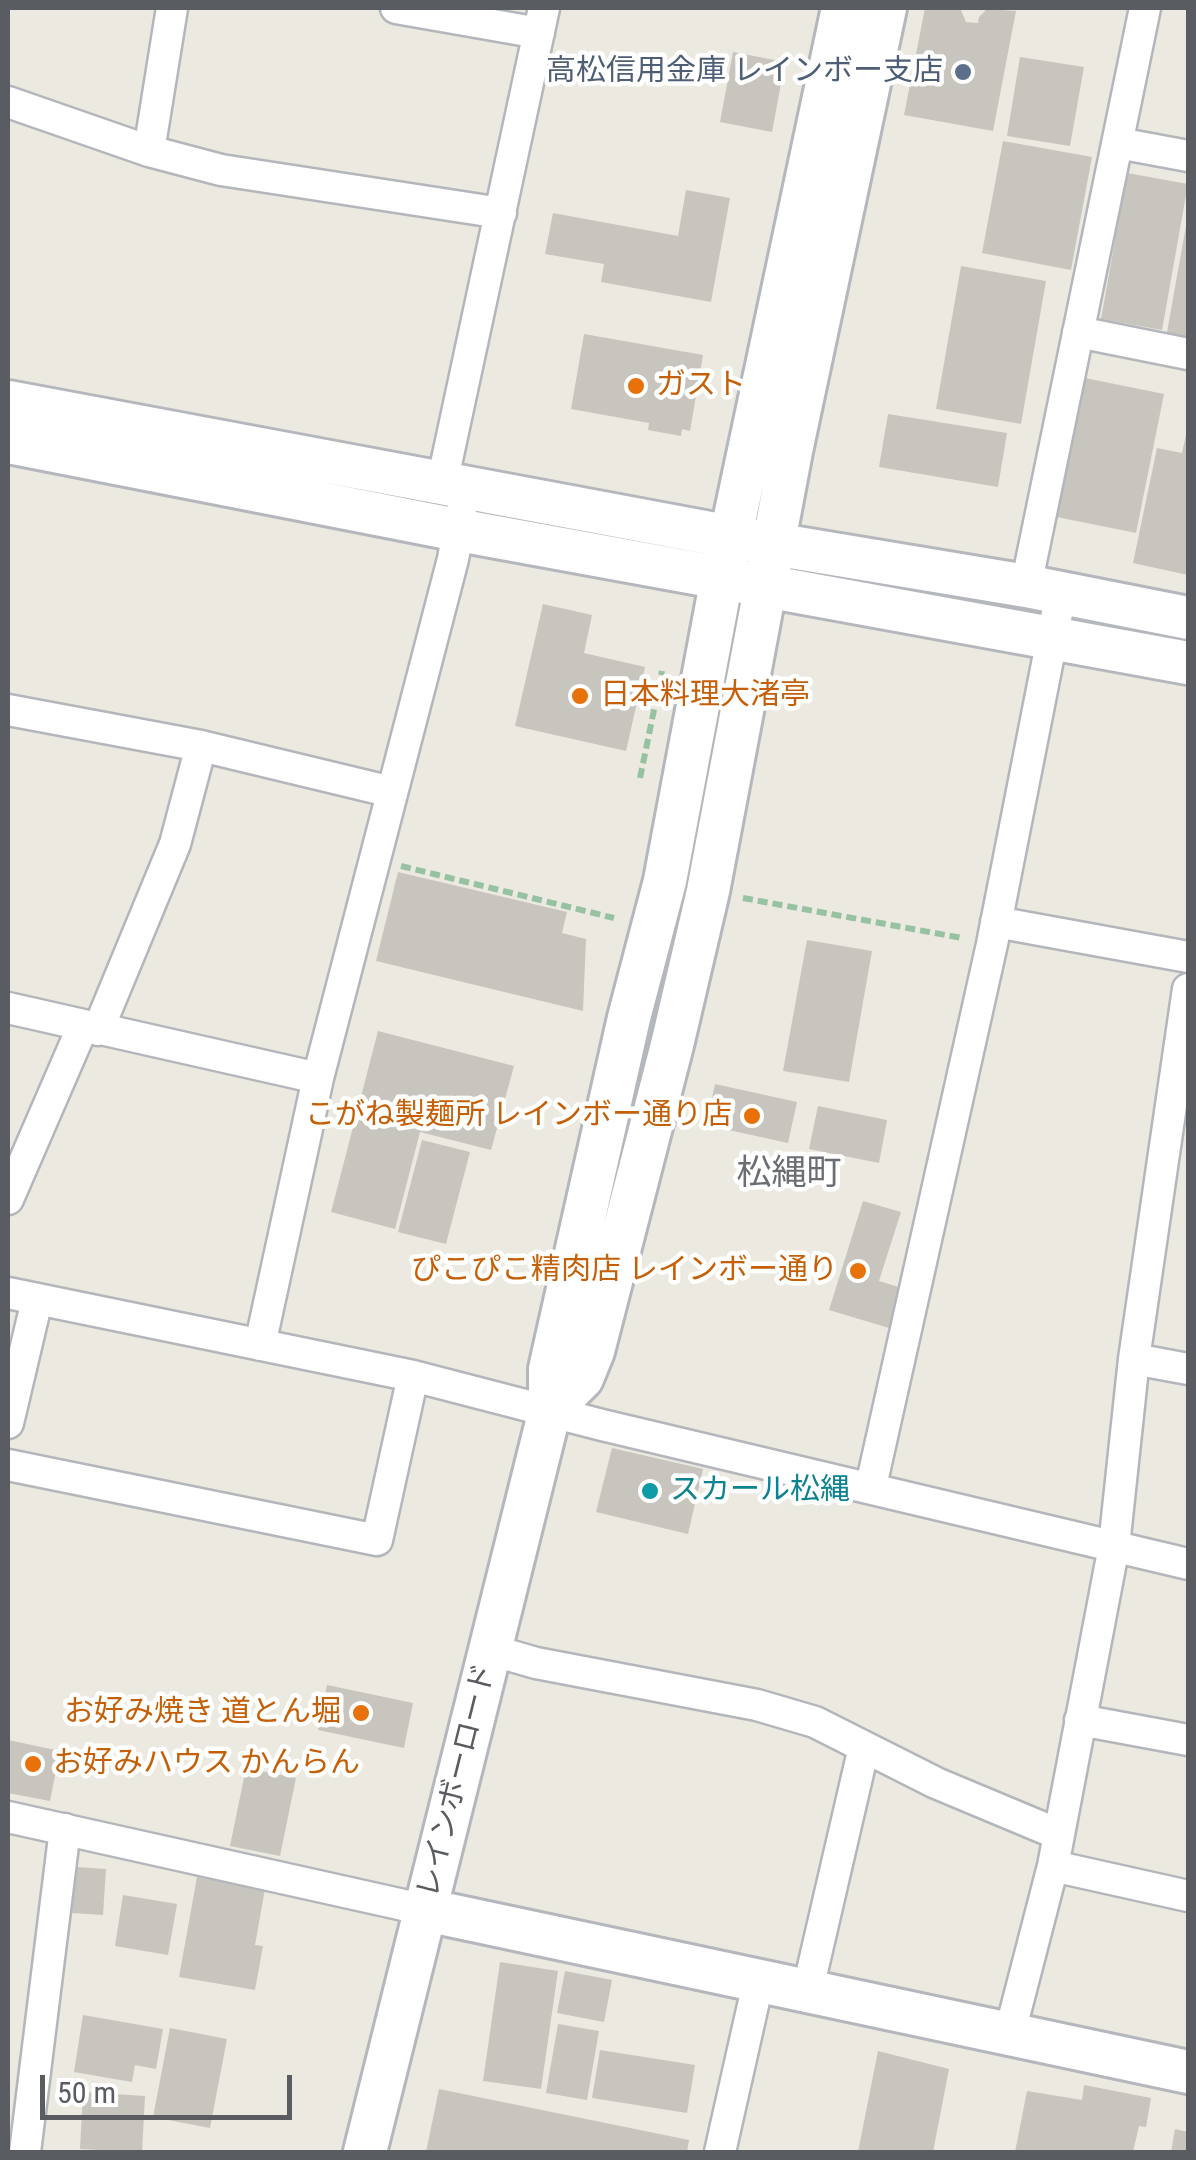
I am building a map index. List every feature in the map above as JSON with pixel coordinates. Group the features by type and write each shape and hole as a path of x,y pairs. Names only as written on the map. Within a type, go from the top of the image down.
{"street":[{"path":"149,151 172,8"},
{"path":"260,1345 318,1078 458,530 454,485 501,213 542,20 396,8"},
{"name":"レインボーロード","path":"365,2152 550,1410 550,1369 629,1018 665,881 727,558 844,8"},
{"path":"550,1410 582,1378 592,1351 672,1044 708,892 791,451 885,8"},
{"path":"871,1486 994,933 1051,638 1044,590 1078,332 1145,8"},
{"path":"8,102 149,151 221,170 501,213"},
{"path":"1118,144 1188,156"},
{"path":"1078,332 1188,354"},
{"path":"8,402 454,485 727,558 766,586 1188,663"},
{"path":"8,442 458,530 727,558 774,544 1188,618"},
{"path":"8,710 201,746 392,792"},
{"path":"8,1199 175,844 201,746"},
{"path":"994,933 1188,957"},
{"path":"1009,2036 1054,1866 1114,1546 1134,1359 1188,989"},
{"path":"8,1008 318,1078"},
{"path":"8,1423 22,1296 413,1376 1188,1564"},
{"path":"1134,1359 1188,1369"},
{"path":"8,1465 377,1540 413,1376"},
{"path":"491,1650 567,1669 757,1704 815,1722 936,1783 1058,1834"},
{"path":"1080,1720 1188,1740"},
{"path":"807,1993 864,1747"},
{"path":"8,1817 758,1983 1188,2072"},
{"path":"20,2136 65,1830"},
{"path":"1054,1866 1188,1896"},
{"path":"720,2152 758,1983"}],"path":[{"path":"640,778 662,671"},
{"path":"375,860 614,918"},
{"path":"728,896 994,933"}],"building":[{"path":"925,8 960,8 966,22 978,23 987,9 1016,11 993,131 904,115"},
{"path":"733,52 785,62 772,132 720,122"},
{"path":"1020,57 1084,67 1070,146 1007,136"},
{"path":"1003,141 1092,157 1071,270 982,253"},
{"path":"1127,173 1188,184 1162,330 1101,319"},
{"path":"686,190 730,198 711,302 601,282 604,264 545,254 553,213 678,236"},
{"path":"1188,220 1188,342 1166,338"},
{"path":"961,266 1046,281 1021,424 936,409"},
{"path":"584,334 703,355 690,431 682,429 681,436 648,430 649,423 571,409"},
{"path":"1085,378 1164,394 1136,533 1057,517"},
{"path":"888,414 1007,433 998,487 879,467"},
{"path":"1187,430 1188,575 1133,563 1157,448 1182,453"},
{"name":"日本料理大渚亭","path":"543,604 592,615 584,653 645,667 626,751 515,726"},
{"path":"398,872 567,912 562,933 586,939 583,1011 376,961"},
{"path":"807,940 872,951 849,1082 783,1071"},
{"path":"378,1031 514,1066 491,1150 420,1132 395,1229 331,1212"},
{"path":"715,1084 797,1102 788,1143 706,1125"},
{"path":"818,1106 887,1120 879,1163 809,1149"},
{"path":"422,1140 470,1152 446,1244 398,1232"},
{"path":"863,1201 901,1212 879,1281 902,1288 889,1328 829,1310"},
{"name":"スカール松縄","path":"612,1448 703,1469 688,1534 596,1512"},
{"path":"327,1685 413,1703 404,1748 318,1730"},
{"path":"8,1740 60,1751 50,1801 8,1793"},
{"path":"246,1768 296,1778 280,1856 230,1846"},
{"path":"76,1867 106,1869 103,1915 72,1913"},
{"path":"197,1877 265,1889 255,1945 263,1946 255,1990 179,1977"},
{"path":"123,1895 177,1904 168,1955 115,1946"},
{"path":"500,1962 558,1971 541,2089 483,2081"},
{"path":"565,1971 612,1980 604,2022 557,2013"},
{"path":"83,2015 163,2029 156,2069 135,2065 132,2082 74,2072"},
{"path":"558,2024 599,2031 587,2100 546,2093"},
{"path":"170,2028 227,2039 210,2128 153,2117"},
{"path":"600,2050 695,2065 687,2113 592,2098"},
{"path":"878,2051 949,2069 933,2152 858,2152"},
{"path":"1084,2085 1151,2098 1146,2127 1139,2126 1133,2152 1015,2152 1027,2091 1082,2100"},
{"path":"439,2089 689,2140 687,2152 426,2152"},
{"path":"83,2092 145,2096 142,2152 80,2149"},
{"path":"1175,2129 1188,2132 1188,2152 1171,2152"}],"place":[{"name":"高松信用金庫 レインボー支店","path":"963,72"},
{"name":"ガスト","path":"636,386"},
{"name":"日本料理大渚亭","path":"580,696"},
{"name":"こがね製麺所 レインボー通り店","path":"752,1116"},
{"name":"ぴこぴこ精肉店 レインボー通り","path":"858,1271"},
{"name":"スカール松縄","path":"650,1491"},
{"name":"お好み焼き 道とん堀","path":"361,1713"},
{"name":"お好みハウス かんらん","path":"33,1764"}],"district":[{"name":"松縄町","path":"789,1175"}]}
